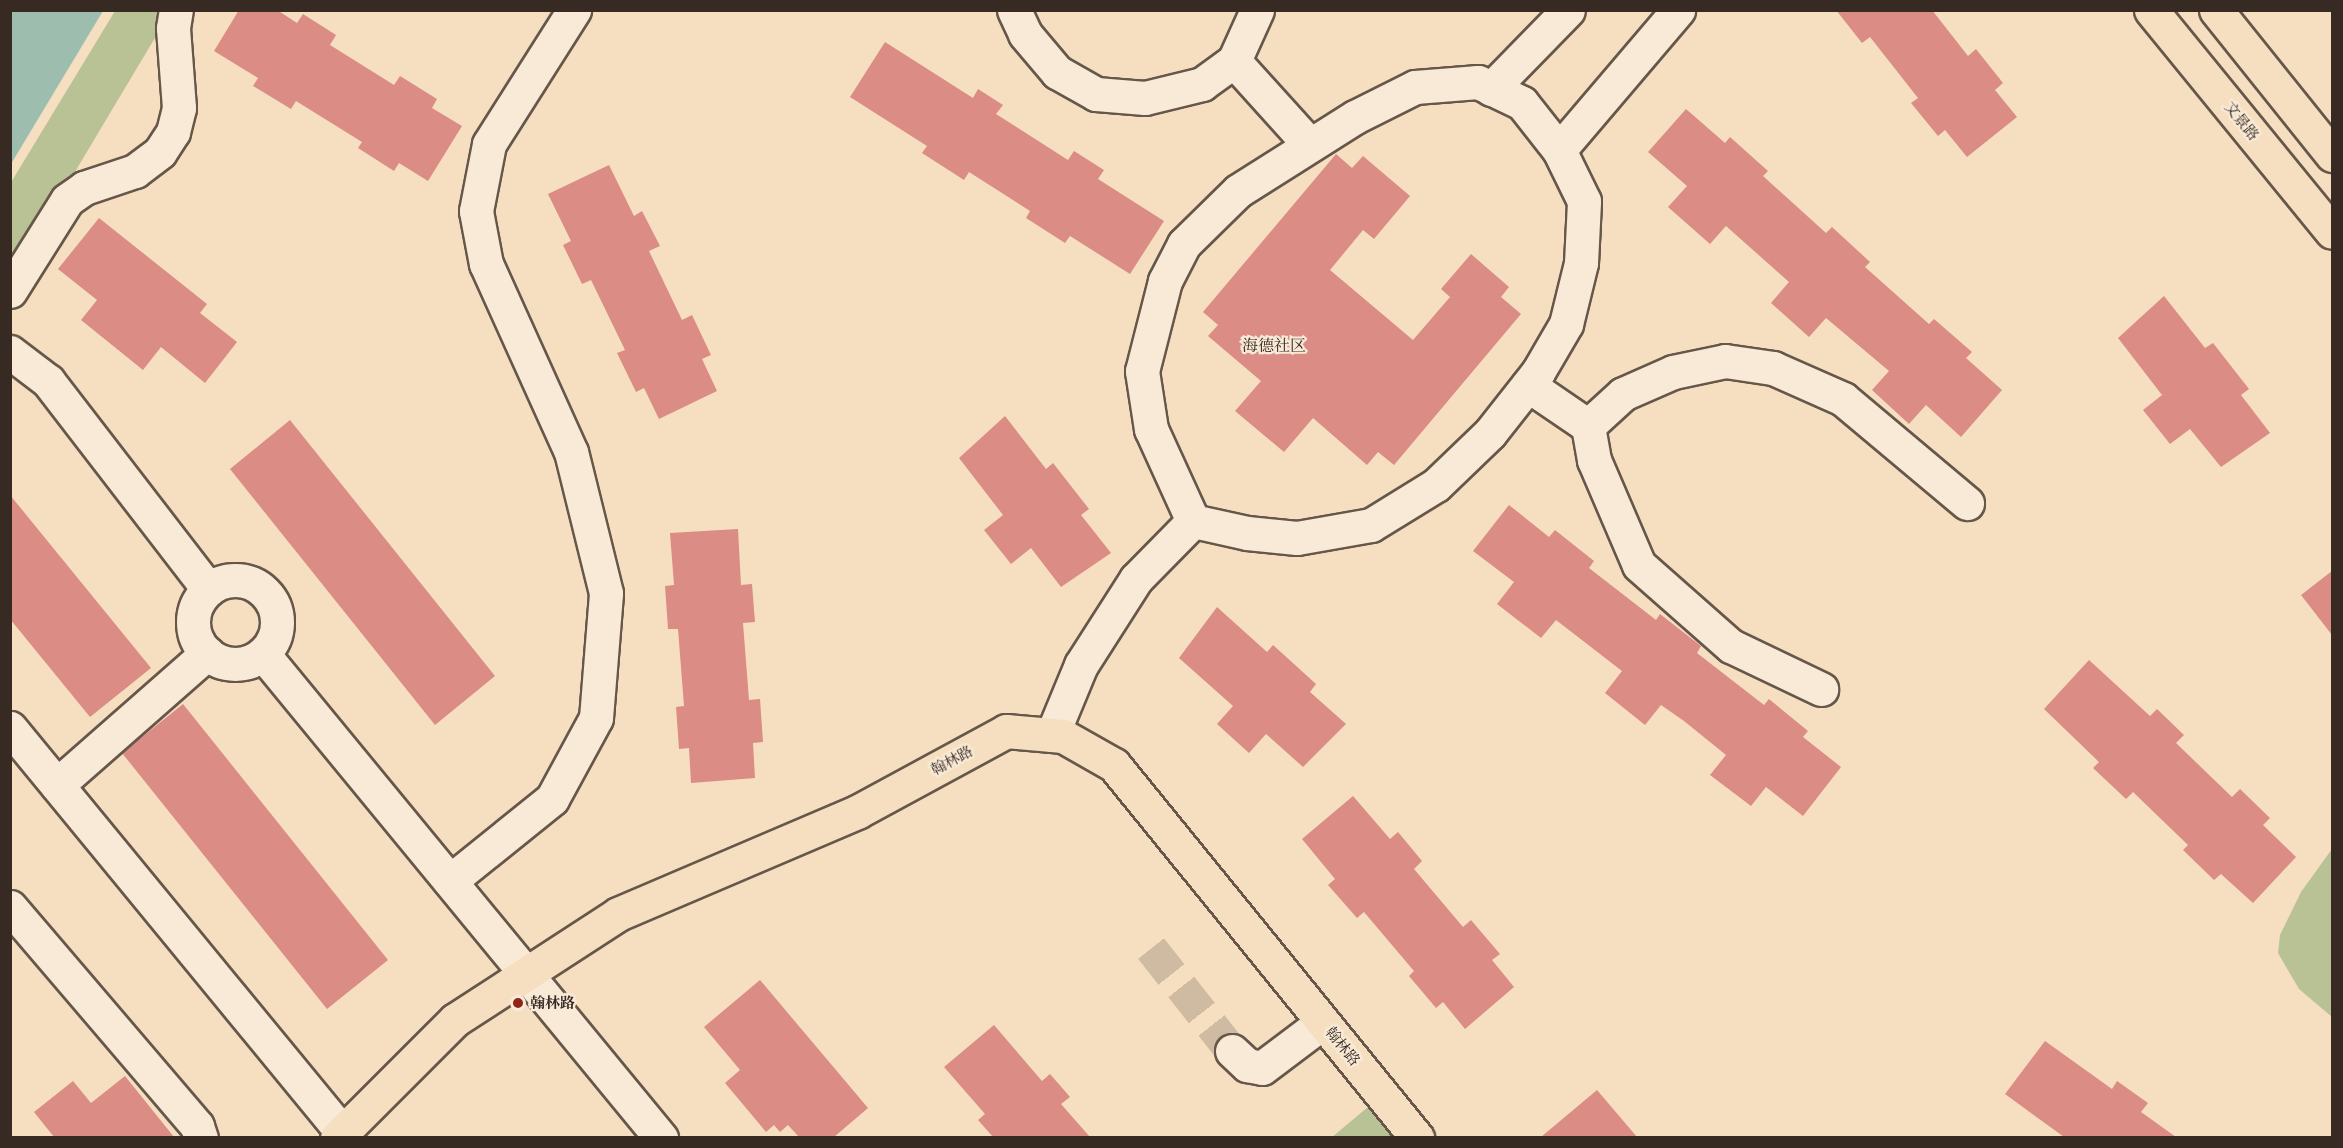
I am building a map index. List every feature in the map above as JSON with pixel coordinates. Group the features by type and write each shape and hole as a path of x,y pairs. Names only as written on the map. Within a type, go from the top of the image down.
{"main road":[{"name":"文景路","path":"2151,10 2332,232"},
{"path":"2216,10 2332,155"},
{"name":"翰林路","path":"339,1134 455,1020 618,914 857,812 1006,731 1063,736 1114,765 1417,1137"}],"lane":[{"path":"10,291 67,200 84,188 135,171 160,152 173,132 179,108 176,10"},
{"path":"1014,10 1025,34 1058,72 1096,94 1145,98 1202,84 1234,61 1257,10"},
{"path":"1491,89 1568,10"},
{"path":"1559,150 1677,10"},
{"path":"450,881 552,799 596,718 606,593 571,452 486,264 476,211 489,144 563,14"},
{"path":"1234,61 1310,145"},
{"path":"1478,82 1522,103 1559,150 1584,201 1581,263 1566,324 1528,385 1490,433 1436,485 1371,525 1297,538 1247,533 1193,521 1150,429 1142,371 1165,281 1184,243 1238,191 1310,145 1415,87 1478,82"},
{"path":"10,352 48,381 208,589"},
{"path":"1587,426 1623,394 1673,372 1725,361 1773,368 1843,399 1967,503"},
{"path":"1528,385 1587,426 1594,460 1639,565 1731,646 1821,689"},
{"path":"1052,735 1081,665 1136,579 1193,521"},
{"path":"240,579 265,592 273,603 276,630 263,654 238,664 207,653 195,636 192,622 195,607 208,589 240,579"},
{"path":"57,785 207,653"},
{"path":"263,654 661,1137"},
{"path":"10,728 339,1134"},
{"path":"10,907 197,1126 201,1137"},
{"path":"1232,1051 1246,1065 1262,1068 1323,1022"}],"green space":[{"path":"115,11 171,11 11,279 10,184"},
{"path":"2332,849 2332,1017 2299,989 2278,953 2280,935 2301,892"},
{"path":"1375,1101 1404,1138 1331,1138"}],"shaded area":[{"path":"10,11 103,11 11,164"}],"building":[{"path":"239,10 277,10 297,23 303,14 336,35 330,45 394,85 400,76 437,99 432,108 462,126 428,181 399,163 394,171 358,148 362,142 296,101 291,109 253,86 258,78 214,51"},
{"path":"1836,10 1932,10 1968,56 1976,49 2003,83 1995,90 2017,117 1967,157 1945,130 1938,136 1911,103 1918,98 1870,37 1862,43"},
{"path":"885,42 973,98 978,89 1003,105 996,114 1068,160 1074,151 1104,170 1098,179 1164,221 1130,274 1070,236 1065,243 1026,218 1030,211 969,172 964,180 922,153 927,146 850,97"},
{"path":"1686,109 1725,143 1730,137 1768,171 1763,176 1826,233 1832,227 1870,262 1865,267 1929,324 1934,319 1972,352 1966,358 2002,390 1961,437 1926,405 1909,424 1872,390 1889,371 1826,318 1809,337 1771,303 1789,282 1726,226 1710,244 1668,207 1687,186 1648,152"},
{"path":"1336,154 1352,168 1363,156 1410,196 1374,239 1363,230 1330,270 1413,340 1450,297 1441,289 1471,254 1509,287 1501,297 1521,314 1394,465 1378,452 1367,465 1313,418 1284,452 1235,411 1261,381 1208,336 1218,325 1203,312"},
{"path":"609,165 634,216 642,211 660,246 649,251 682,320 692,315 711,355 702,359 717,391 659,419 644,388 636,392 617,353 625,350 591,280 582,284 563,245 571,241 548,194"},
{"path":"99,218 207,304 200,313 237,342 205,383 161,347 143,370 81,320 97,300 58,269"},
{"path":"2164,296 2205,348 2213,343 2249,389 2241,395 2270,433 2221,467 2190,429 2170,444 2143,410 2162,395 2118,338"},
{"path":"1005,416 1046,469 1053,463 1089,509 1081,515 1111,553 1061,587 1031,548 1011,564 984,530 1003,515 959,458"},
{"path":"290,420 495,676 435,725 230,469"},
{"path":"10,495 151,668 90,717 10,619"},
{"path":"1509,505 1549,537 1555,530 1594,561 1589,568 1656,620 1660,614 1701,646 1697,653 1764,705 1769,699 1808,731 1803,737 1841,767 1803,816 1766,787 1751,806 1710,775 1726,755 1684,721 1661,705 1645,725 1605,693 1622,671 1556,620 1541,638 1497,604 1514,582 1473,551"},
{"path":"738,529 741,585 752,584 755,622 743,623 749,700 760,699 763,742 753,743 755,778 691,783 689,748 679,749 676,707 684,706 678,629 668,629 665,586 674,585 670,533"},
{"path":"2332,571 2332,635 2301,595"},
{"path":"1217,607 1267,652 1273,645 1316,684 1310,692 1346,724 1303,767 1266,734 1249,753 1217,724 1233,706 1179,658"},
{"path":"2089,660 2150,716 2157,709 2184,735 2176,743 2232,797 2240,789 2270,818 2263,825 2296,857 2253,903 2221,874 2214,880 2183,850 2188,845 2133,792 2126,799 2093,768 2099,762 2044,709"},
{"path":"183,704 388,960 327,1009 122,753"},
{"path":"1353,796 1390,839 1398,832 1422,861 1414,869 1463,927 1471,920 1500,954 1492,960 1514,987 1465,1029 1443,1002 1436,1008 1409,976 1414,971 1364,912 1357,918 1328,885 1335,879 1302,839"},
{"path":"760,980 868,1108 834,1137 799,1137 788,1125 780,1132 774,1125 766,1132 725,1083 740,1070 704,1027"},
{"path":"994,1025 1042,1081 1050,1074 1070,1097 1061,1104 1090,1137 993,1137 978,1120 985,1114 944,1067"},
{"path":"2045,1041 2112,1089 2117,1081 2148,1103 2141,1112 2176,1137 2064,1137 2005,1094"},
{"path":"125,1076 174,1137 54,1137 34,1112 73,1081 91,1103"},
{"path":"1597,1090 1637,1137 1541,1137"}],"tunnel":[{"path":"1151,948 1232,1051"}],"place":[{"name":"翰林路","path":"518,1003"}],"district":[{"name":"海德社区","path":"1274,345"}]}
